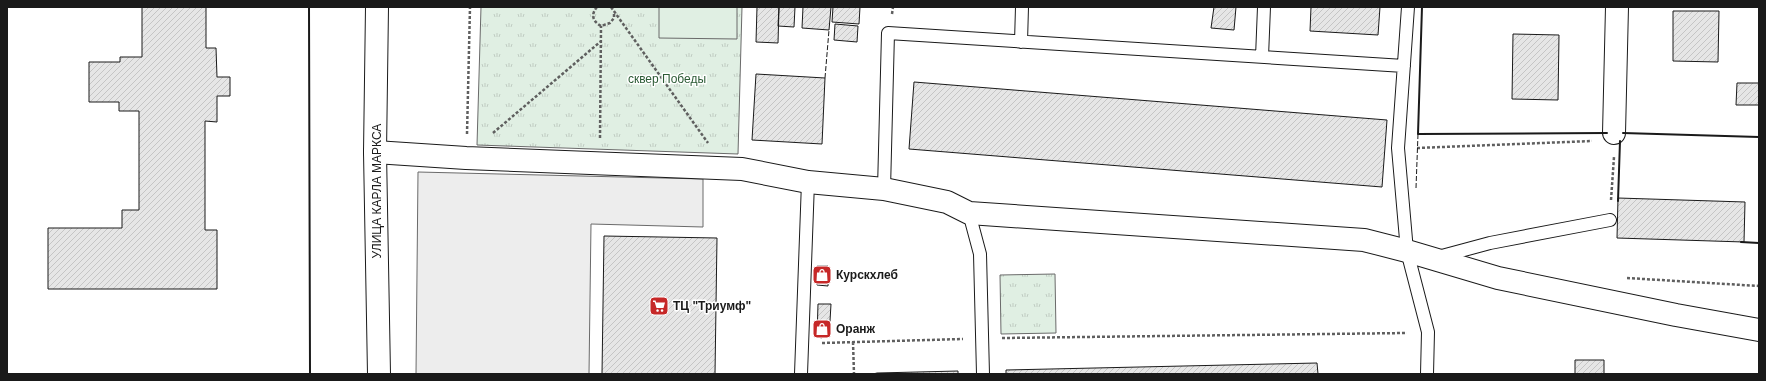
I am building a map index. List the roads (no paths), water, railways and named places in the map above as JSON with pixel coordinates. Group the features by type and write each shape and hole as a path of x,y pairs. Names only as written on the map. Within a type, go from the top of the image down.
{"street":[{"name":"УЛИЦА КАРЛА МАРКСА","path":"377,7 376,152 379,374"},
{"path":"1609,142 1617,7"},
{"path":"376,152 742,169 808,182 884,189 947,202 969,213 1364,240 1433,258 1498,278 1676,315 1759,330"}],"lane":[{"path":"1020,42 1022,7"},
{"path":"1262,57 1264,7"},
{"path":"1408,7 1398,148 1407,251 1428,332 1427,374"},
{"path":"884,189 888,34 1404,66"},
{"path":"801,374 808,182"},
{"path":"969,213 980,254 983,374"},
{"path":"1433,258 1490,243 1610,220"}],"place":[{"name":"Курскхлеб","path":"822,275"},
{"name":"ТЦ \"Триумф\"","path":"659,306"},
{"name":"Оранж","path":"822,329"}],"park label":[{"name":"сквер Победы","path":"667,79"}]}
